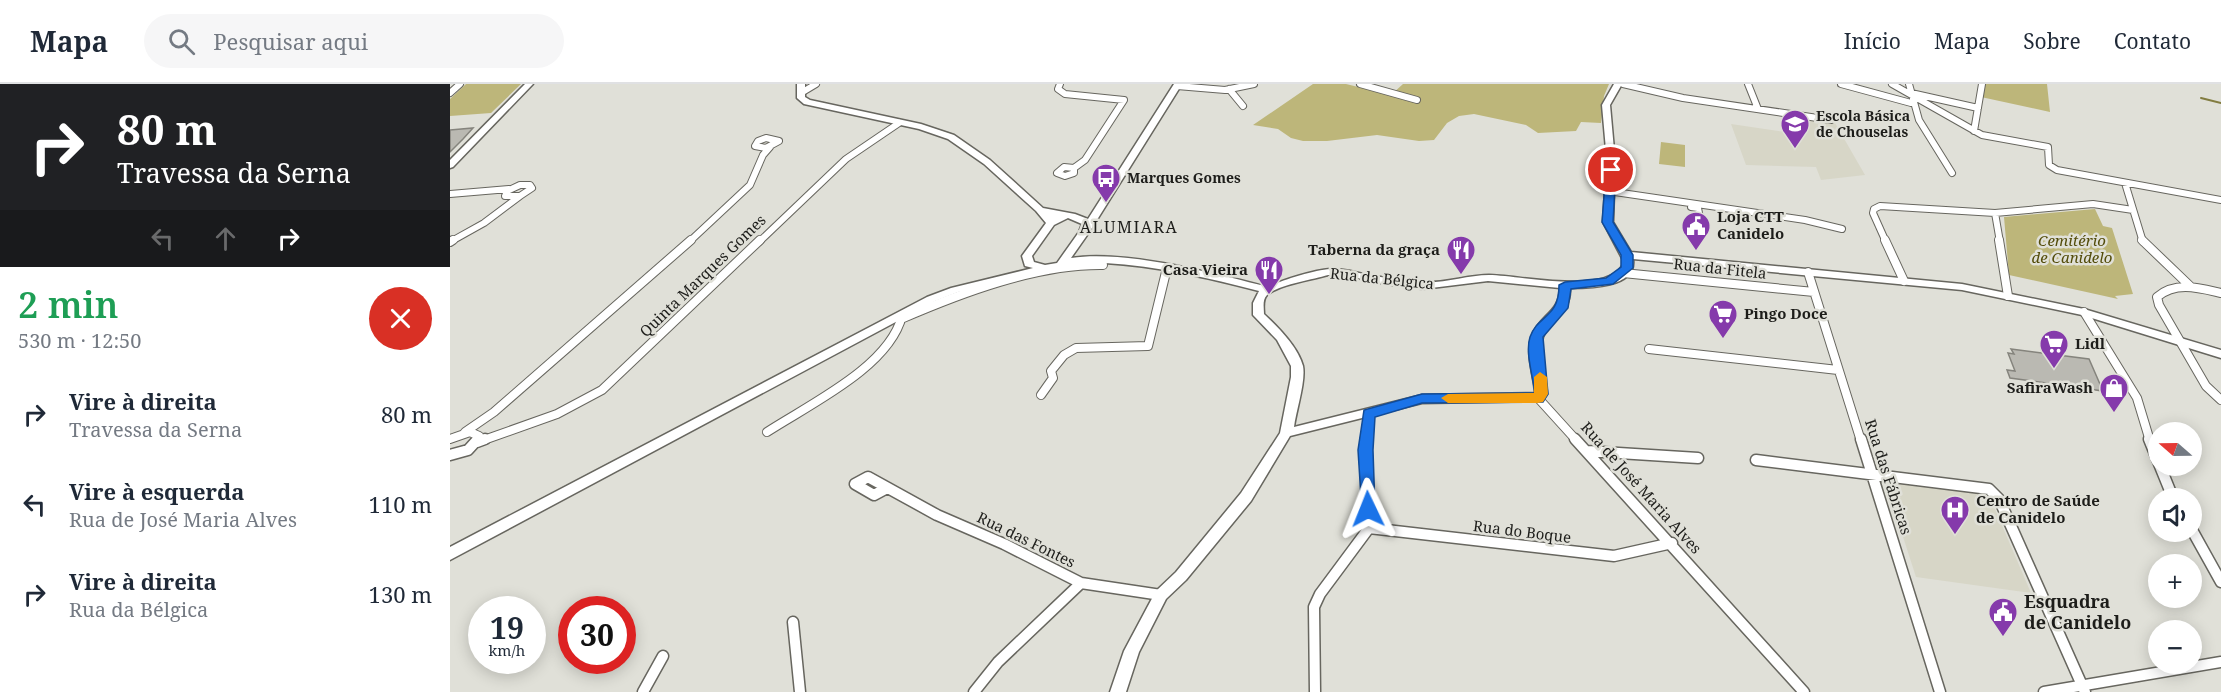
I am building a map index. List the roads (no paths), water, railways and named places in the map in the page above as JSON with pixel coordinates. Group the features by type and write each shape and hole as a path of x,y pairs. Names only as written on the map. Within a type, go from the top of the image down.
{"main road":[{"path":"450,165 529,84"},
{"path":"1618,84 1606,105 1611,160 1608,193 1610,230 1627,255 1629,262 1623,273"},
{"path":"450,554 955,290 1060,264 1076,246 1177,85"},
{"path":"801,89 801,99 807,102 934,131 966,144 1039,209 1051,223"},
{"path":"1009,276 1051,223 1091,209 1105,197"},
{"path":"1039,209 1087,223 1084,232"},
{"path":"1076,246 1089,259"},
{"path":"1627,255 1962,287 2084,312 2221,354"},
{"path":"1027,256 1027,262 1036,267 1089,259 1167,268 1268,290"},
{"name":"Rua da Bélgica","path":"1268,290 1328,272 1353,273 1378,280 1423,286 1499,278 1565,285 1600,284 1616,279 1623,273"},
{"path":"1286,433 1422,399 1538,398 1542,394 1537,336 1562,308 1565,301 1565,285"},
{"path":"1118,692 1132,651 1161,595 1181,576 1246,497 1286,433 1297,366 1293,354 1282,338 1259,315 1260,297 1268,290"}],"street":[{"path":"450,93 460,84"},
{"path":"801,89 816,84"},
{"path":"1060,84 1058,89 1065,94 1124,100 1085,160 1074,168"},
{"path":"1177,85 1229,89 1254,84"},
{"path":"1360,84 1417,100"},
{"path":"1623,84 1683,98 1831,120"},
{"path":"1748,84 1758,109"},
{"path":"1841,84 1978,108"},
{"path":"1892,84 1911,98 1982,135 2048,147 2049,165 2057,170 2221,200"},
{"path":"1910,84 1911,98 1928,140 1952,173"},
{"path":"1974,131 1982,84"},
{"path":"1229,89 1243,106"},
{"name":"Quinta Marques Gomes","path":"465,432 477,437 514,429 565,411 609,384 843,161 899,123"},
{"name":"Quinta Marques Gomes","path":"451,437 465,432 494,412 733,204 752,180 762,152 778,143 778,139 770,138 759,141 754,146 762,152"},
{"path":"2125,183 2143,243 2191,287"},
{"path":"450,194 507,196 520,196 528,192 532,186 524,185 507,196 484,223 450,242"},
{"path":"1608,193 1698,208 1702,228"},
{"path":"1608,193 1805,220 1842,229"},
{"path":"450,198 507,196"},
{"path":"1904,281 1873,213 1874,209 1880,206 1995,213 2093,204 2133,210"},
{"path":"1995,213 2008,296"},
{"path":"767,432 874,362 893,340 902,316 960,293 998,283 1074,267 1103,265"},
{"path":"1041,395 1053,378 1052,371 1064,355 1076,348 1148,346 1167,268"},
{"name":"Rua das Fábricas","path":"1808,272 1940,692"},
{"name":"Rua da Fitela","path":"1623,273 1814,292"},
{"path":"2221,293 2191,287 2170,288 2157,297 2159,305 2184,344 2206,386 2221,400"},
{"path":"2084,312 2137,398 2154,455 2169,488"},
{"path":"1649,348 1838,370"},
{"name":"Rua de José Maria Alves","path":"1538,398 1672,543 1804,692"},
{"name":"Quinta Marques Gomes","path":"450,455 464,452 494,412"},
{"path":"1315,692 1314,607 1320,594 1369,528 1365,450 1369,414"},
{"path":"1587,451 1698,458"},
{"path":"1756,460 1989,489 1999,499 2083,688"},
{"name":"Rua das Fontes","path":"886,488 1081,583 1161,595"},
{"name":"Rua do Boque","path":"1369,528 1614,556 1672,543"},
{"path":"2199,542 2221,582"},
{"path":"974,692 998,662 1081,583"},
{"path":"793,622 800,692"},
{"path":"643,692 663,656"},
{"path":"2044,692 2083,688 2221,662"}],"waterway":[{"path":"2201,98 2221,103"}],"place":[{"name":"Escola Básica de Chouselas","path":"1795,150"},
{"name":"Marques Gomes","path":"1106,204"},
{"name":"Loja CTT Canidelo","path":"1696,252"},
{"name":"Taberna da graça","path":"1461,276"},
{"name":"Casa Vieira","path":"1269,296"},
{"name":"Pingo Doce","path":"1723,340"},
{"name":"Lidl","path":"2054,370"},
{"name":"SafiraWash","path":"2114,414"},
{"name":"Centro de Saúde de Canidelo","path":"1955,536"},
{"name":"Esquadra de Canidelo","path":"2003,638"}],"district":[{"name":"ALUMIARA","path":"1129,227"}],"park label":[{"name":"Cemitério de Canidelo","path":"2072,250"}]}
